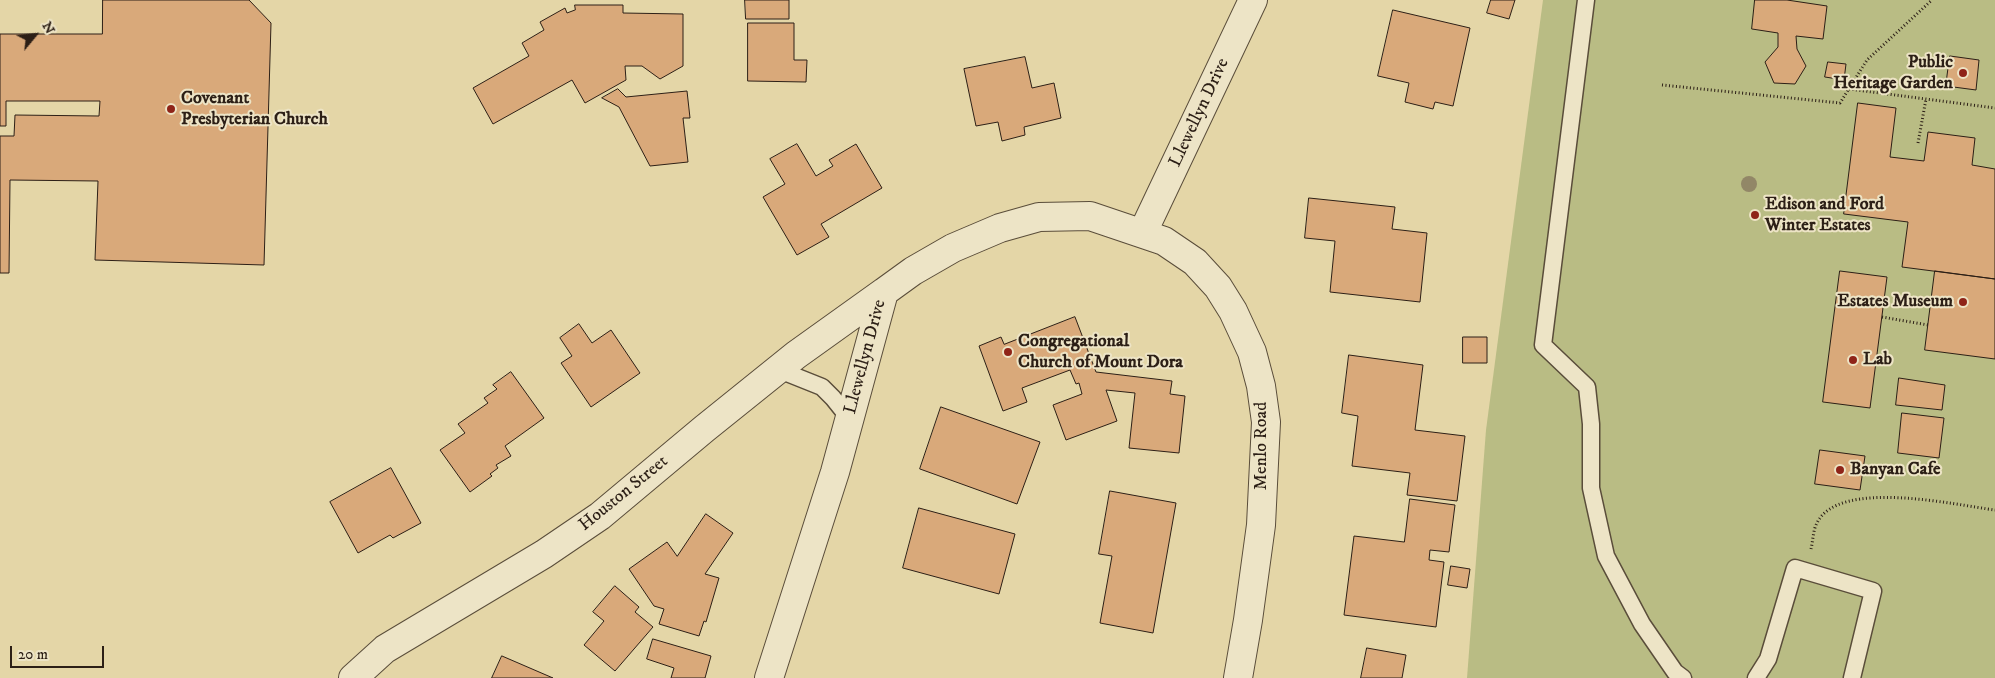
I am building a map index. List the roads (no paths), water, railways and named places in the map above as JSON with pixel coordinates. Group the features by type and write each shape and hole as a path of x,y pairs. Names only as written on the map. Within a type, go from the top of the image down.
{"street":[{"name":"Llewellyn Drive","path":"768,678 832,481 884,292 913,271 953,248 1000,228 1039,217 1090,216 1143,232 1253,0"},
{"name":"Menlo Road","path":"1143,232 1164,240 1196,262 1218,286 1238,319 1252,352 1261,386 1266,422 1261,525 1238,678"},
{"name":"Houston Street","path":"354,678 385,649 544,554 600,516 777,370 884,292"}],"lane":[{"path":"1586,0 1543,345 1587,388 1590,424 1591,488 1606,556 1642,624 1675,672 1683,678"},
{"path":"777,370 822,387 849,418"},
{"path":"1756,678 1768,659 1795,568 1873,591 1852,678"}],"place":[{"name":"Public Heritage Garden","path":"1963,73"},
{"name":"Covenant Presbyterian Church","path":"171,109"},
{"name":"Edison and Ford Winter Estates","path":"1755,215"},
{"name":"Estates Museum","path":"1963,302"},
{"name":"Congregational Church of Mount Dora","path":"1008,352"},
{"name":"Lab","path":"1853,360"},
{"name":"Banyan Cafe","path":"1840,470"}]}
